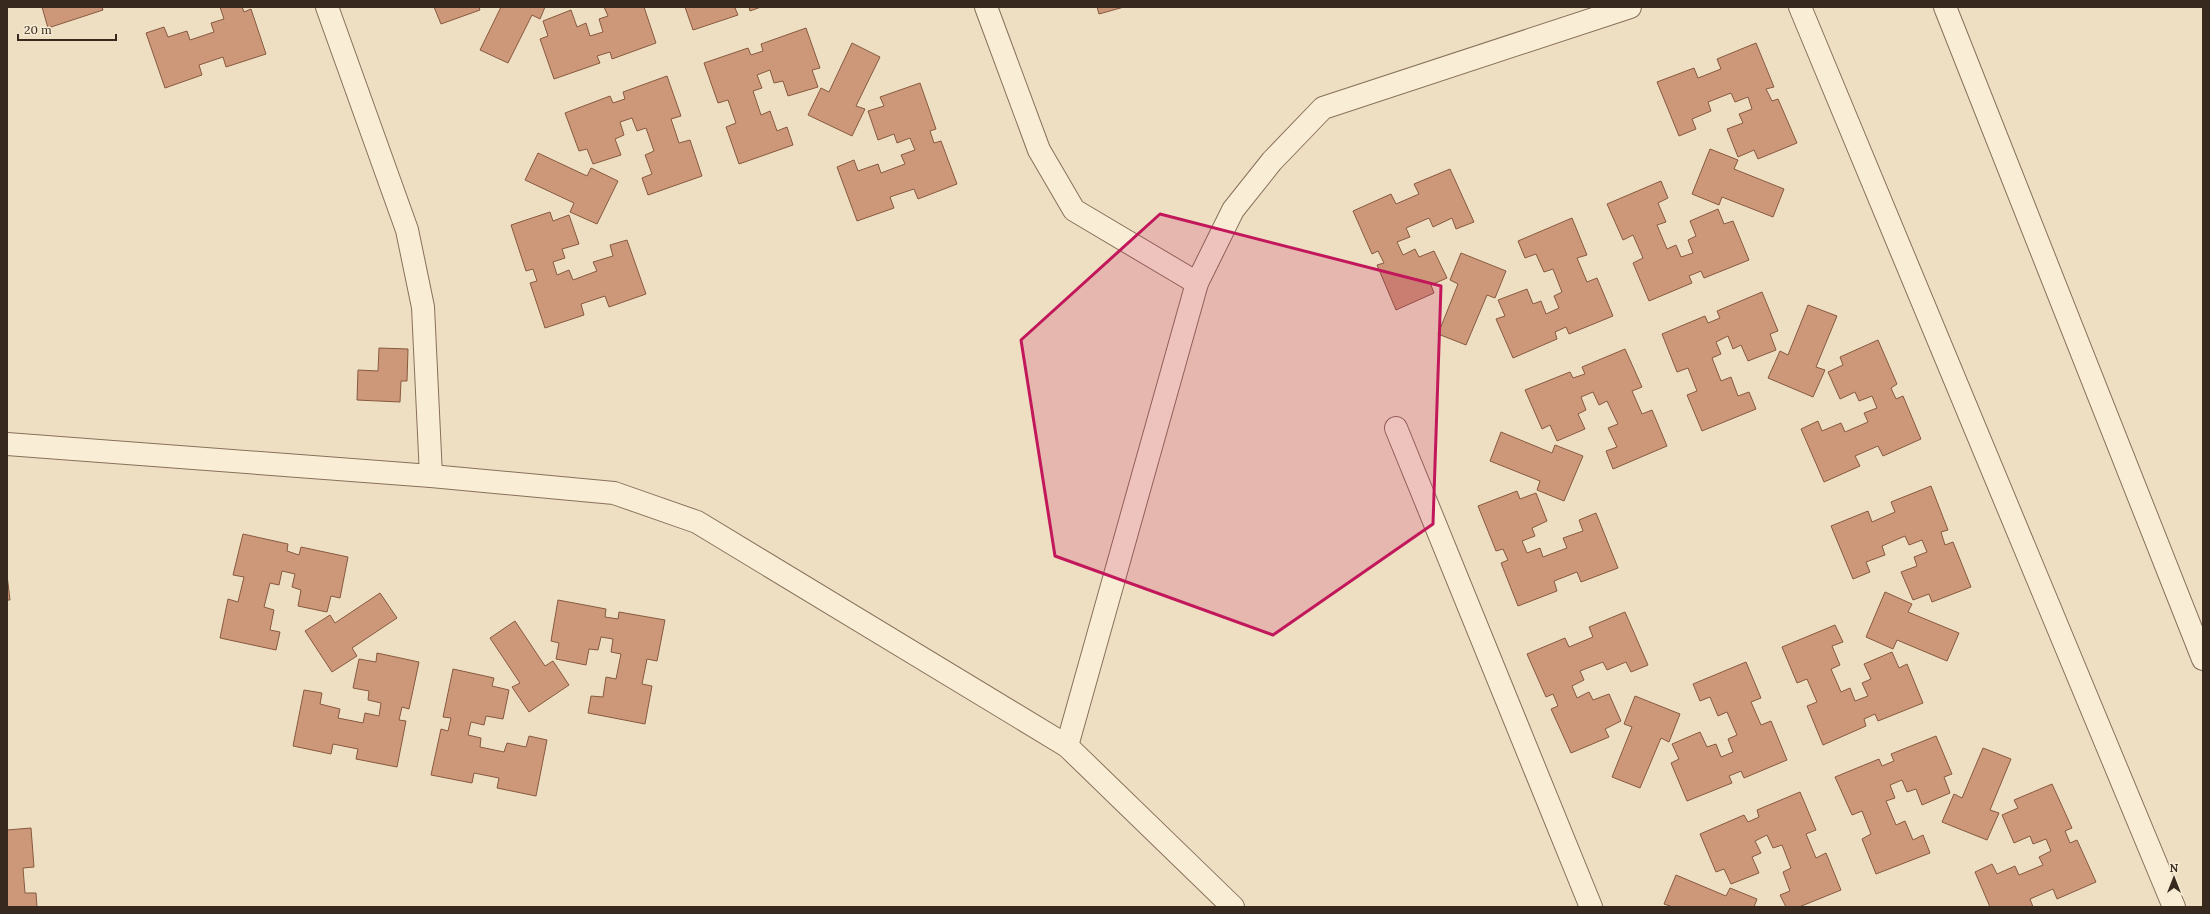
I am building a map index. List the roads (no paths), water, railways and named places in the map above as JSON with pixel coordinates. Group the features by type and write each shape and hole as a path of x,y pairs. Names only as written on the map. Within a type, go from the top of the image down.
{"street":[{"path":"327,7 407,230 423,306 431,476"},
{"path":"986,7 1038,150 1074,210 1197,283"},
{"path":"1067,746 1197,283 1233,210 1272,161 1323,108 1630,7"},
{"path":"1800,7 2174,907"},
{"path":"1945,7 2203,660"},
{"path":"1396,428 1591,907"},
{"path":"7,444 431,476 614,494 697,522 1067,746 1233,907"}]}
